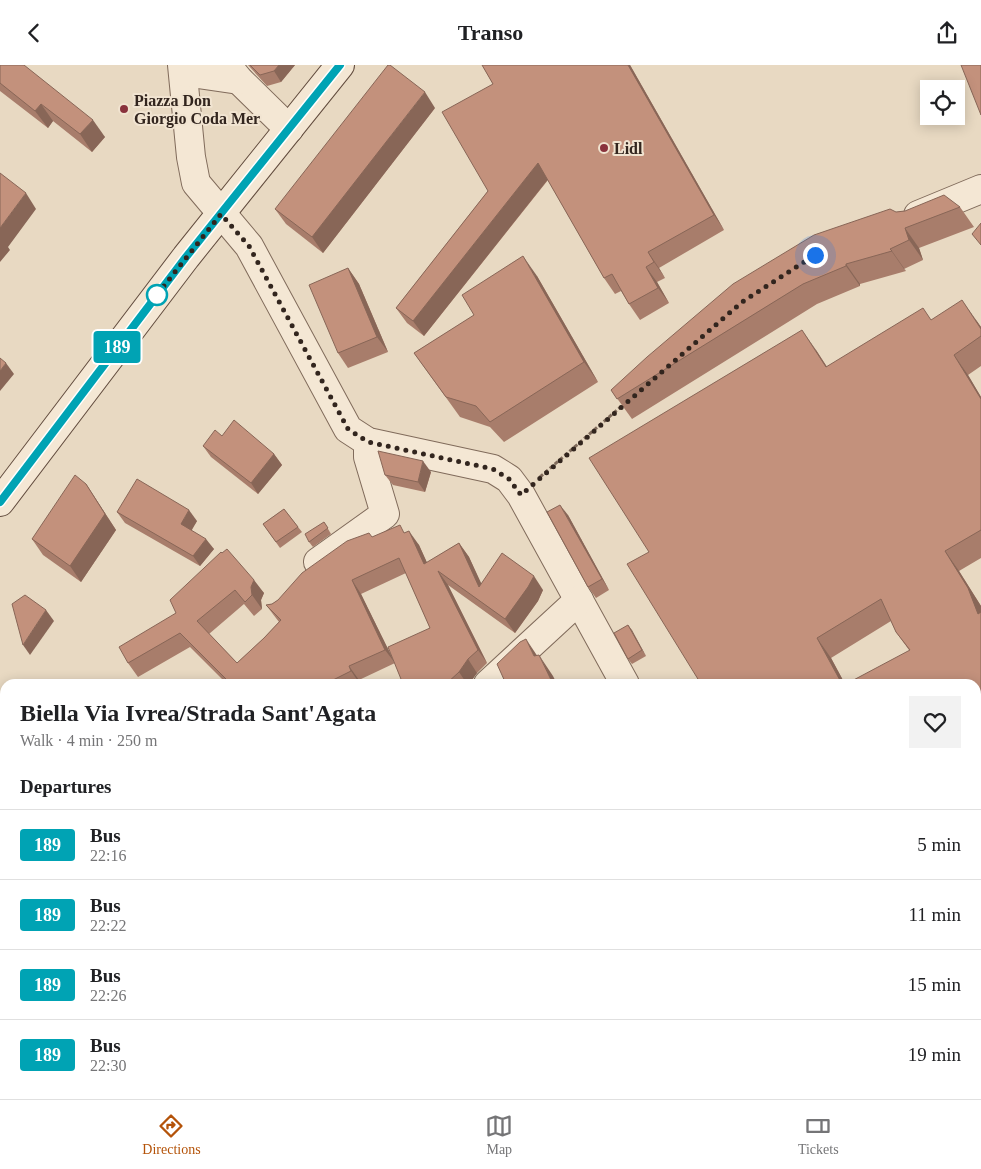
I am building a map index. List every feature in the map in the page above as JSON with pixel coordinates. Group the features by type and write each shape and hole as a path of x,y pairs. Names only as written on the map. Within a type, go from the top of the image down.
{"street":[{"path":"0,502 186,257 340,65"},
{"path":"289,129 233,73 183,69 191,157 196,183 249,246 348,429 368,442 493,469 509,479 521,495 622,679"},
{"path":"913,217 981,189"},
{"path":"301,575 384,514 368,457 368,442"},
{"path":"493,679 579,600"}],"path":[{"path":"521,495 628,400"}],"building":[{"path":"0,65 24,65 93,120 80,134 41,104 35,111 0,83"},
{"path":"250,65 279,65 274,71 260,75"},
{"path":"388,65 425,92 312,237 275,209"},
{"name":"Lidl","path":"482,65 628,65 714,215 648,252 654,262 646,267 658,288 629,304 612,274 604,278 538,163 413,321 396,308 488,191 442,112 493,84"},
{"path":"961,65 981,65 981,115"},
{"path":"0,173 26,193 0,228"},
{"path":"944,195 960,207 905,228 909,240 890,249 892,251 846,264 846,266 803,284 617,399 611,390 733,284 814,235 890,209 896,212 905,211"},
{"path":"981,223 981,245 972,234"},
{"path":"523,256 584,362 490,422 476,406 446,397 414,353 474,315 462,295"},
{"path":"348,268 377,337 338,353 309,285"},
{"path":"962,300 981,329 981,336 954,355 981,399 981,530 945,551 968,588 978,614 981,612 981,679 855,679 910,650 896,632 881,599 817,638 839,679 698,679 627,564 649,552 589,458 802,330 826,367 923,308 931,320"},
{"path":"0,358 6,363 0,371"},
{"path":"234,420 274,454 251,483 203,446 215,430 222,436"},
{"path":"378,451 423,461 418,482 385,475"},
{"path":"75,475 86,484 105,514 70,566 32,539"},
{"path":"137,479 189,510 181,524 206,539 193,556 117,512"},
{"path":"560,505 602,579 588,587 547,512"},
{"path":"284,509 298,527 276,542 263,524"},
{"path":"324,522 328,528 309,542 305,534"},
{"path":"400,525 404,533 409,531 424,564 459,543 479,587 502,553 534,576 505,619 438,571 478,650 451,679 401,679 388,647 430,628 399,558 352,580 385,650 349,666 351,671 335,679 226,679 180,633 128,663 119,647 176,613 170,600 221,552 227,549 254,580 251,587 252,595 245,602 235,590 197,621 237,663 281,620 266,605 278,600 302,573 347,541 369,533 372,537"},
{"path":"25,595 46,610 23,645 12,604"},
{"path":"628,625 642,650 628,659 614,633"},
{"path":"526,639 534,656 539,655 551,679 504,679 497,664 520,642"}],"bus line":[{"name":"189","path":"0,502 186,257 340,65"}],"place":[{"name":"Piazza Don Giorgio Coda Mer","path":"124,109"},
{"name":"Lidl","path":"604,148"}],"route":[{"path":"157,295 152,301 221,214 249,246 348,429 368,442 493,469 509,479 521,495 742,302 815,255"}]}
